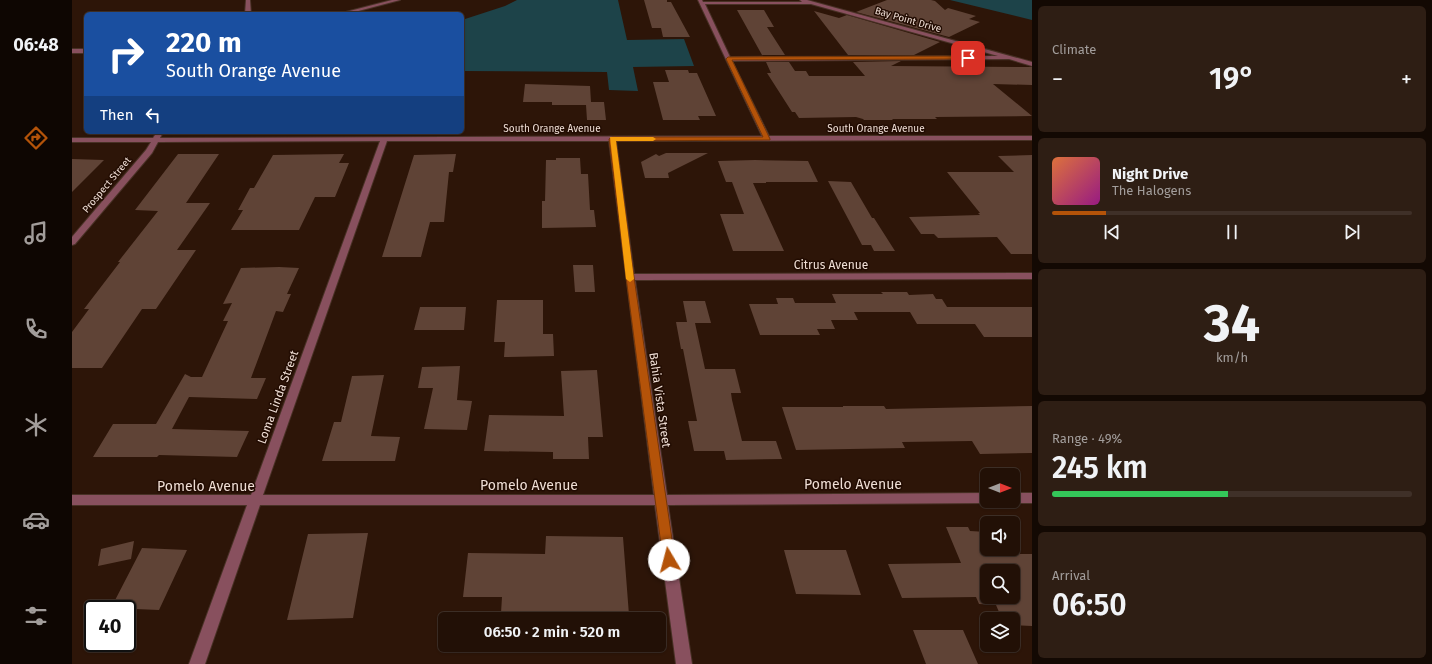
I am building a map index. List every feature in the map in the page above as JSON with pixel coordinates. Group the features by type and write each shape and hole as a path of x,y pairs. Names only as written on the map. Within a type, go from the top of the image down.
{"street":[{"path":"248,0 248,12"},
{"path":"349,12 398,0"},
{"name":"Bay Point Drive","path":"802,0 1032,64"},
{"path":"767,139 701,2 814,3"},
{"path":"72,51 84,51"},
{"path":"728,59 1008,58"},
{"name":"Prospect Street","path":"72,242 149,151 159,134"},
{"name":"South Orange Avenue","path":"72,140 1032,138"},
{"name":"Loma Linda Street","path":"196,664 384,139"},
{"name":"Bahia Vista Street","path":"612,139 684,664"},
{"name":"Citrus Avenue","path":"630,277 1032,276"},
{"name":"Pomelo Avenue","path":"72,500 255,501 980,498"},
{"path":"1020,498 1032,498"}],"water":[{"path":"517,0 618,0 627,40 684,39 694,66 633,67 638,91 609,90 607,72 464,71 464,19 505,6"},
{"path":"950,0 1032,0 1032,20"}],"building":[{"path":"644,0 667,0 667,2 671,2 690,37 663,37 661,28 652,28"},
{"path":"887,0 931,0 935,1 945,10 948,8 976,16 969,19 980,22 949,37 856,12"},
{"path":"737,10 764,10 774,27 767,27 785,55 762,55"},
{"path":"814,11 839,18 847,15 940,42 914,55 848,55"},
{"path":"901,61 891,66 1032,67 1032,85 993,84 1032,116 935,117 937,119 892,119 893,120 864,120 856,117 799,118 795,112 792,112 767,73 771,73 766,62 789,62 795,71 806,71 809,76 865,76 853,62"},
{"path":"665,70 688,70 689,73 697,73 716,116 698,116 700,120 663,120 653,82 669,82"},
{"path":"525,84 590,86 591,102 604,102 606,120 587,120 586,105 552,105 552,102 523,102"},
{"path":"666,153 708,153 668,173 669,178 645,178 641,162 656,154 659,156"},
{"path":"178,154 219,154 186,203 210,203 177,250 196,250 156,309 142,309 102,368 72,368 72,332 89,309 84,309 158,211 135,210"},
{"path":"344,154 339,163 349,163 335,197 315,197 299,230 231,230 243,210 238,210 250,188 254,188 273,155"},
{"path":"456,154 453,172 449,172 444,222 430,222 421,257 382,257 414,155"},
{"path":"1032,155 1032,254 1011,254 997,237 938,238 934,234 921,234 909,217 980,215 978,213 980,213 947,172 1014,172 998,156"},
{"path":"556,158 580,158 581,174 588,174 590,210 594,210 596,227 542,228 542,201 545,201 546,160 556,160"},
{"path":"72,159 104,160 72,192"},
{"path":"718,161 808,161 818,182 753,183 784,251 733,251 720,214 744,214 732,182 726,182"},
{"path":"828,181 851,182 872,218 874,218 895,251 874,251 871,245 862,245"},
{"path":"573,265 593,265 595,292 575,292"},
{"path":"241,268 299,268 287,294 291,294 283,312 276,311 251,378 266,378 257,399 189,397 172,429 249,431 237,457 159,455 157,457 93,457 113,424 156,424 185,374 191,377 202,377 228,321 223,321 232,303 223,304"},
{"path":"881,292 907,292 909,295 933,294 936,299 942,299 947,307 1032,307 1032,337 984,337 975,324 917,324 910,312 854,312 858,320 831,320 835,329 817,329 820,335 760,335 749,304 778,304 776,298 793,298 795,303 836,303 832,294 883,294"},
{"path":"497,300 543,300 543,334 553,334 554,356 504,357 505,342 494,342"},
{"path":"683,301 705,301 711,323 695,323 705,369 735,369 741,393 731,393 742,441 776,441 782,459 726,460 724,451 694,451 688,421 697,421 683,349 681,349 676,322 687,322"},
{"path":"420,307 466,307 464,330 414,330"},
{"path":"460,366 457,400 472,401 467,430 424,429 433,388 418,388 422,367"},
{"path":"597,370 603,437 588,437 589,459 553,459 553,452 484,451 489,415 564,416 561,371"},
{"path":"384,375 371,436 400,437 395,461 322,461 334,422 341,422 352,376"},
{"path":"884,406 886,409 1032,406 1032,453 980,454 972,441 902,442 905,448 796,450 782,407"},
{"path":"946,527 968,527 970,531 980,532 980,556 1020,556 1020,554 1032,554 1032,626 1020,625 1020,612 999,612 996,605 979,604 976,597 902,598 888,564 961,563"},
{"path":"368,533 353,618 287,620 308,534"},
{"path":"546,536 623,537 629,612 501,612 502,597 463,597 468,553 545,554"},
{"path":"134,541 131,559 98,566 101,549"},
{"path":"142,548 187,550 159,610 136,609 136,600 115,600"},
{"path":"784,550 846,550 861,595 796,594"},
{"path":"913,630 963,630 978,664 926,664"}],"slow traffic":[{"path":"630,279 612,139 653,139"}],"route":[{"path":"669,560 612,139 767,139 728,59 968,58"}]}
